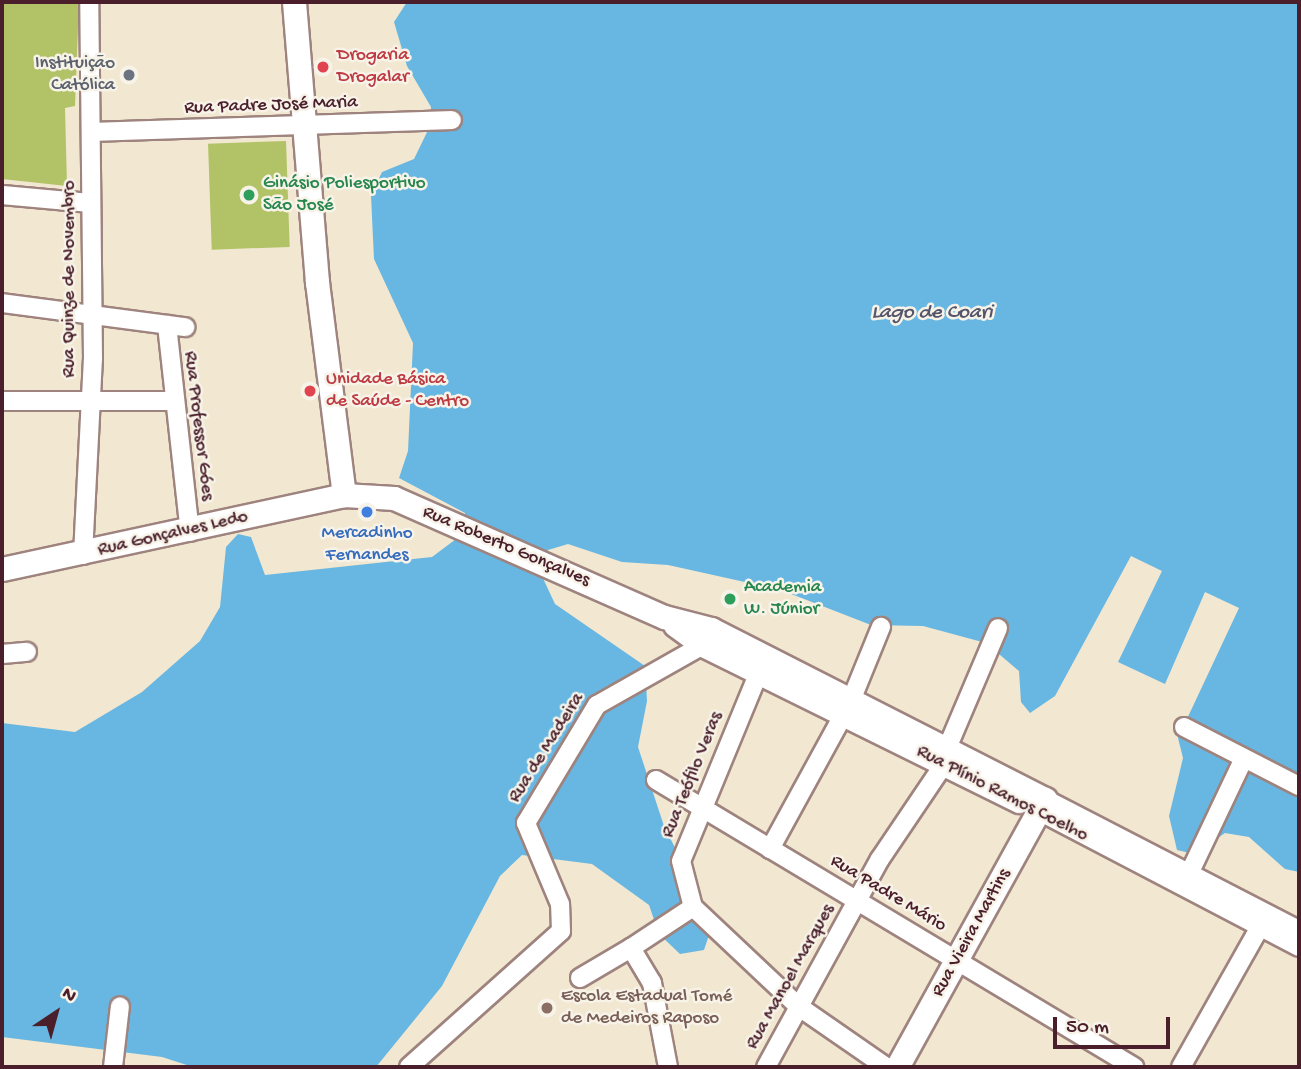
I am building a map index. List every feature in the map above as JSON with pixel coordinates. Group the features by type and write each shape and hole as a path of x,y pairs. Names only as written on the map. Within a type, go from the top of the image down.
{"main road":[{"path":"294,2 344,495"},
{"name":"Rua Roberto Gonçalves","path":"344,495 394,498 542,561 707,637"},
{"name":"Rua Gonçalves Ledo","path":"2,569 190,532 344,495"},
{"name":"Rua Plínio Ramos Coelho","path":"707,637 759,672 848,706"},
{"name":"Rua Plínio Ramos Coelho","path":"707,637 1042,805"},
{"name":"Rua Vieira Martins","path":"897,1067 1042,805"}],"street":[{"name":"Rua Quinze de Novembro","path":"83,555 92,318 89,2"},
{"name":"Rua Padre José Maria","path":"92,132 452,120"},
{"path":"2,195 90,203"},
{"path":"2,303 92,318 186,327"},
{"name":"Rua Professor Góes","path":"167,325 173,401 190,532"},
{"path":"2,401 173,401"},
{"path":"770,849 848,706 881,627"},
{"name":"Rua Manoel Marques","path":"765,1067 857,901 946,755 998,628"},
{"name":"Rua de Madeira","path":"409,1067 561,930 560,904 526,822 597,705 707,637"},
{"path":"2,654 27,652"},
{"name":"Rua Teófilo Veras","path":"759,672 681,861 694,907 714,930 797,1006 886,1067"},
{"path":"1184,727 1299,786"},
{"path":"1189,874 1244,758"},
{"name":"Rua Padre Mário","path":"656,779 1134,1067"},
{"name":"Rua Plínio Ramos Coelho","path":"1042,805 1189,874 1299,930"},
{"name":"Rua Plínio Ramos Coelho","path":"1042,805 1299,947"},
{"path":"580,978 694,907"},
{"path":"1181,1067 1260,927"},
{"path":"631,948 652,983 668,1067"},
{"path":"113,1067 120,1006"}],"green space":[{"path":"2,2 79,2 75,106 65,108 67,186 2,179"},
{"name":"Ginásio Poliesportivo São José","path":"286,141 290,247 212,250 208,144"}],"water":[{"name":"Lago de Coari","path":"407,2 1299,2 1299,872 1285,869 1249,837 1225,833 1194,854 1177,850 1169,816 1183,758 1178,738 1239,608 1205,592 1165,684 1118,662 1162,571 1131,556 1055,696 1030,713 1021,702 1019,671 986,643 923,626 871,625 781,590 668,565 622,562 568,544 548,550 541,574 555,604 645,666 647,701 638,747 664,826 713,923 704,950 680,954 659,934 649,905 592,864 522,855 500,876 442,986 376,1067 193,1067 162,1057 2,1037 2,723 75,732 142,692 200,641 220,607 226,547 238,534 251,537 265,575 432,557 464,533 465,513 399,478 408,451 413,343 374,259 371,196 382,172 414,159 429,128 431,107 407,66 394,22"}],"place":[{"name":"Drogaria Drogalar","path":"323,67"},
{"name":"Instituição Católica","path":"129,75"},
{"name":"Ginásio Poliesportivo São José","path":"249,195"},
{"name":"Unidade Básica de Saúde - Centro","path":"310,391"},
{"name":"Mercadinho Fernandes","path":"367,512"},
{"name":"Academia W. Júnior","path":"730,599"},
{"name":"Escola Estadual Tomé de Medeiros Raposo","path":"547,1008"}]}
